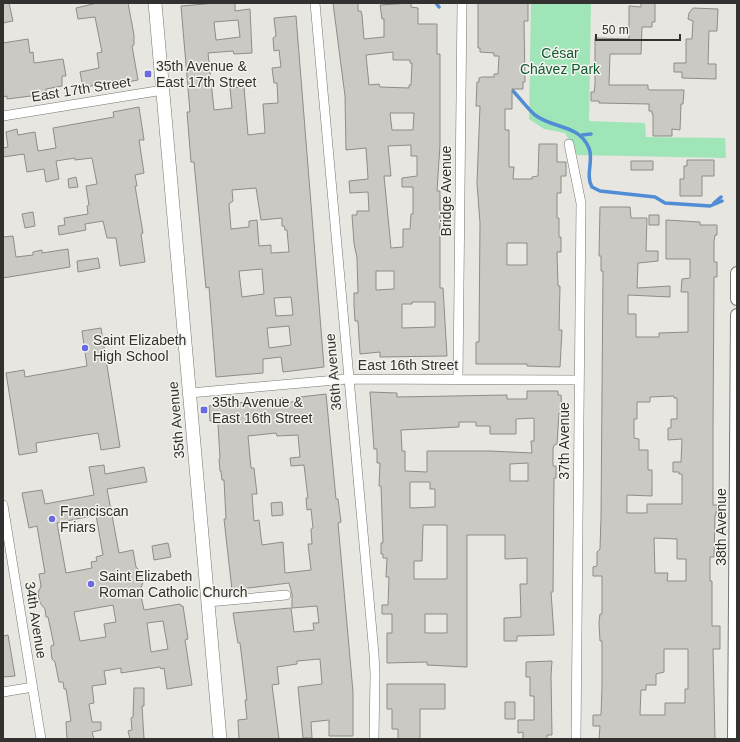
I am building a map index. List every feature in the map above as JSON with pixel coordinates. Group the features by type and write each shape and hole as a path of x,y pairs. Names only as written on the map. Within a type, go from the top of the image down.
{"main road":[{"name":"35th Avenue","path":"156,3 220,739"}],"street":[{"name":"36th Avenue","path":"315,3 375,667 374,739"},
{"name":"Bridge Avenue","path":"458,378 462,3"},
{"name":"East 17th Street","path":"3,116 163,90"},
{"name":"37th Avenue","path":"569,144 581,203 578,380 576,739"},
{"path":"737,273 737,299"},
{"name":"38th Avenue","path":"734,739 737,315"},
{"name":"East 16th Street","path":"190,393 348,379 458,378 578,380"},
{"name":"34th Avenue","path":"3,505 42,739"},
{"path":"208,602 286,595"},
{"path":"3,692 33,687"}],"green space":[{"name":"César Chávez Park","path":"531,3 591,3 589,121 645,123 646,137 725,138 726,158 577,155 565,133 544,129 529,119"}],"building":[{"path":"3,3 9,3 13,21 3,23"},
{"path":"97,3 128,3 134,35 134,45 132,46 138,80 116,84 116,80 83,88 80,72 99,68 97,53 102,52 95,17 78,19 76,8"},
{"path":"235,3 235,11 250,9 252,53 234,54 233,51 208,53 214,110 232,108 230,88 244,87 248,135 265,133 263,104 278,103 277,83 274,83 272,68 281,67 279,50 274,51 273,38 276,36 274,18 296,16 324,367 283,372 281,357 263,359 263,373 216,377 209,287 206,288 194,162 191,162 187,112 190,112 181,6","holes":["238,20 240,37 216,40 214,22","256,188 261,220 282,218 282,226 284,226 285,230 287,230 289,252 271,253 271,245 259,246 257,220 249,221 249,227 231,229 229,204 233,201 232,190","262,269 264,294 242,297 239,271","291,297 293,315 276,316 274,298","289,326 291,345 269,348 267,328"]},
{"path":"333,3 358,3 358,11 361,11 362,15 364,39 384,37 384,19 382,19 380,5 411,3 411,7 418,8 418,24 437,24 437,54 440,54 440,145 437,191 440,191 440,288 443,288 447,356 380,357 380,352 360,354 358,321 355,321 354,305 354,293 358,293 357,258 354,243 352,215 357,215 357,211 369,211 368,192 350,193 349,181 368,179 366,148 346,150 345,96","holes":["393,52 393,60 410,60 410,63 412,63 411,85 409,85 409,88 380,87 379,84 369,85 366,55","390,113 414,113 413,130 392,130","411,145 411,156 417,156 417,176 402,178 402,187 413,187 413,214 411,214 410,229 403,229 403,247 391,248 384,176 391,176 388,146","376,271 394,271 394,289 376,290","412,302 435,302 435,327 402,328 402,304 412,304"]},
{"path":"478,3 528,3 528,21 524,21 525,82 523,82 523,89 512,89 512,109 505,109 505,130 509,130 509,167 514,167 513,179 532,179 532,177 538,176 539,144 557,144 557,162 566,162 566,176 561,176 561,193 557,193 557,218 559,218 559,237 561,237 561,252 557,252 558,286 560,286 559,330 562,330 560,367 527,366 527,364 476,364 476,342 479,342 480,223 477,183 480,106 476,106 477,82 479,82 479,78 494,77 494,74 498,74 499,56 494,56 494,53 480,52 480,48 478,48","holes":["507,243 527,243 527,265 507,265"]},
{"path":"641,3 655,3 655,22 652,22 652,27 642,27 641,54 610,54 609,85 648,85 648,89 650,90 684,90 683,104 681,104 680,130 672,129 672,136 653,136 653,114 652,111 649,111 649,104 599,103 599,101 591,101 591,92 594,92 595,85 595,38 629,39 629,6 641,7"},
{"path":"693,8 718,9 717,31 709,31 708,64 716,64 716,79 682,78 682,72 674,72 674,63 686,63 686,39 692,39 693,21 688,19 689,13"},
{"path":"28,39 30,53 33,52 34,63 63,59 66,76 62,76 62,86 46,89 46,92 39,92 39,95 7,99 7,96 3,97 3,43"},
{"path":"139,107 144,140 139,140 144,173 135,175 137,186 135,186 143,233 141,234 145,262 120,266 116,238 107,238 103,221 85,224 86,230 59,235 58,226 65,225 64,218 88,214 87,206 89,205 86,186 97,184 92,158 75,160 75,158 56,161 59,179 46,182 44,169 27,172 24,154 3,157 3,148 8,147 6,132 17,129 18,135 35,132 38,151 56,148 53,128 114,117 113,112"},
{"path":"687,160 714,160 714,176 702,176 702,196 680,196 680,179 684,179 684,166 687,166"},
{"path":"631,161 653,161 653,170 631,170"},
{"path":"76,177 78,187 69,188 68,179"},
{"path":"600,207 630,207 631,218 647,218 646,251 658,251 658,261 638,263 637,288 670,286 670,297 628,295 628,314 636,314 636,337 659,337 659,333 688,332 688,292 681,292 682,279 690,278 690,259 666,259 666,220 700,222 700,225 717,225 717,235 715,235 714,242 714,262 717,262 717,277 714,277 713,505 717,505 715,515 714,557 710,557 710,581 712,581 712,626 720,626 720,649 713,649 715,739 599,739 600,726 593,726 593,715 601,715 602,687 602,641 600,641 599,623 600,614 602,614 602,576 593,576 593,567 597,566 597,552 600,549 601,517 603,271 601,271 601,256 599,256","holes":["674,396 674,398 677,398 677,419 671,419 671,428 668,428 668,440 682,439 681,462 673,462 673,472 679,472 679,474 682,474 682,504 647,504 647,513 627,513 627,495 652,496 652,470 648,470 648,450 639,450 639,439 634,438 634,419 637,419 637,402 650,402 650,397","654,538 677,539 677,559 686,559 686,581 667,581 668,573 655,573","664,649 688,649 688,689 685,689 685,703 665,703 665,715 640,715 641,690 646,690 646,685 656,685 656,674 664,672"]},
{"path":"33,212 35,226 25,228 22,214"},
{"path":"649,215 659,215 659,225 649,225"},
{"path":"13,236 16,257 33,255 33,252 42,250 42,253 68,249 70,267 3,278 3,237"},
{"path":"98,258 100,268 78,272 77,261"},
{"path":"101,328 120,447 101,450 98,433 36,443 37,452 19,455 6,373 24,370 25,377 87,366 82,331"},
{"path":"527,391 558,391 558,395 561,395 562,413 559,413 557,444 554,445 553,449 553,466 556,466 556,478 554,478 553,592 551,592 554,635 517,636 517,641 504,641 504,618 521,617 520,584 527,584 527,558 505,559 505,535 467,535 467,667 427,665 427,662 387,663 387,633 392,633 392,614 382,614 382,605 388,605 389,577 386,577 387,558 383,558 383,554 381,554 381,543 383,543 381,486 379,486 380,463 377,463 377,449 374,449 370,392 397,393 397,397 507,395 507,399 527,399","holes":["534,418 534,441 531,441 532,453 427,451 427,472 405,471 405,451 402,451 401,430 459,427 459,422 476,422 476,426 490,426 490,434 516,434 516,419","528,463 528,481 510,481 510,464","410,482 430,482 430,489 435,489 435,507 410,508","423,525 447,525 447,579 414,579 414,561 422,561","425,614 447,614 447,633 425,633"]},
{"path":"326,394 336,499 338,499 341,522 338,523 353,692 353,736 329,736 329,720 311,722 312,738 303,738 298,687 322,684 320,659 297,661 297,664 277,667 279,684 272,685 279,739 239,739 238,720 247,719 245,700 247,700 240,643 238,643 233,613 291,608 294,632 314,630 313,623 319,623 317,606 292,608 292,594 289,583 232,590 224,519 226,519 224,480 222,480 220,471 218,424 216,421 210,421 209,406 283,398 283,403 301,401 300,397","holes":["276,433 277,436 298,435 300,457 290,458 291,466 304,465 308,498 306,498 307,510 311,509 313,528 311,529 312,544 308,544 311,570 285,573 283,542 262,545 259,520 254,521 252,494 257,494 254,468 251,468 248,436"]},
{"path":"104,465 105,474 144,467 147,482 107,489 119,553 133,550 136,567 141,572 143,582 140,591 144,610 180,604 183,606 188,639 185,640 192,685 167,689 164,668 161,669 160,667 121,673 121,668 104,671 106,684 92,686 94,703 89,704 92,722 101,722 101,730 92,732 94,739 67,739 66,722 71,721 66,689 64,689 63,682 59,682 55,662 52,659 51,646 54,645 48,617 46,617 45,609 40,603 38,593 41,586 39,574 45,573 37,526 29,528 22,493 42,490 45,504 94,495 89,467","holes":["96,515 103,555 96,557 97,561 91,562 92,568 66,573 57,523","113,605 116,622 104,624 106,637 80,641 74,612","163,621 168,649 151,652 147,623"]},
{"path":"282,502 283,515 272,516 271,503"},
{"path":"168,543 171,557 154,560 152,546"},
{"path":"8,635 15,676 3,677 3,636"},
{"path":"552,661 552,735 547,735 547,739 523,739 523,732 518,733 518,720 534,720 534,696 530,696 530,677 526,677 526,662"},
{"path":"387,684 445,684 445,709 420,709 420,739 398,739 398,729 392,729 392,709 387,709"},
{"path":"134,688 144,688 144,706 142,706 144,739 130,739 128,731 132,730 131,718 133,717"},
{"path":"505,702 515,702 515,719 505,719"}],"waterway":[{"path":"436,3 439,7"},
{"path":"512,90 535,115 550,123 572,131 585,140 591,157 589,178 592,187 600,191 655,197 665,203 710,206 722,201"},
{"path":"582,135 591,134"},
{"path":"714,203 721,197"}],"place":[{"name":"35th Avenue & East 17th Street","path":"148,74"},
{"name":"Saint Elizabeth High School","path":"85,348"},
{"name":"35th Avenue & East 16th Street","path":"204,410"},
{"name":"Franciscan Friars","path":"52,519"},
{"name":"Saint Elizabeth Roman Catholic Church","path":"91,584"}]}
